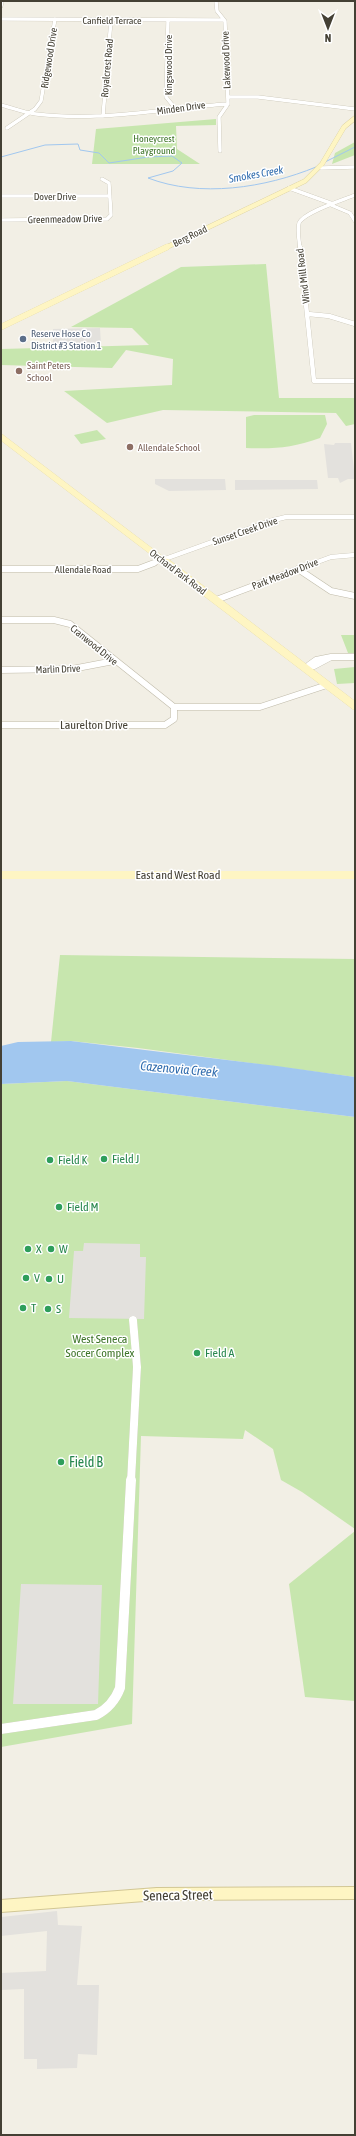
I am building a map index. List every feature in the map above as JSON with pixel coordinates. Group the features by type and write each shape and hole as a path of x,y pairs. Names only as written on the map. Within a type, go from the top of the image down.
{"street":[{"path":"1,6 2,1"},
{"name":"Lakewood Drive","path":"216,1 217,11 224,20 228,97"},
{"name":"Canfield Terrace","path":"1,19 224,20"},
{"name":"Ridgewood Drive","path":"7,128 38,106 43,95 55,20"},
{"name":"Royalcrest Road","path":"103,116 111,20"},
{"name":"Kingswood Drive","path":"168,20 166,97 175,108"},
{"path":"228,104 228,97 258,97 355,109"},
{"name":"Lakewood Drive","path":"220,151 219,116 227,108 228,104"},
{"name":"Minden Drive","path":"1,105 28,113 53,116 103,116 140,114 175,108 228,104"},
{"name":"Berg Road","path":"1,327 305,181 321,168 336,144 340,132 355,118"},
{"path":"321,168 355,167"},
{"name":"Greenmeadow Drive","path":"1,220 104,220 112,215 108,182 102,179"},
{"path":"289,188 332,204 350,213 355,221"},
{"name":"Wind Mill Road","path":"355,195 303,218 298,228 314,381 355,382"},
{"name":"Dover Drive","path":"1,196 110,196"},
{"path":"308,314 329,316 355,324"},
{"name":"Orchard Park Road","path":"2,439 163,561 306,666 327,685 355,706"},
{"name":"Sunset Creek Drive","path":"163,561 270,521 286,517 355,517"},
{"name":"Park Meadow Drive","path":"216,600 332,557 355,555"},
{"name":"Allendale Road","path":"1,569 138,570 163,561"},
{"path":"298,569 326,590 341,596 355,596"},
{"name":"Cranwood Drive","path":"1,620 54,620 65,622 174,707"},
{"path":"306,666 314,666 331,658 355,657"},
{"name":"Marlin Drive","path":"1,670 68,670 100,666 114,661"},
{"path":"174,707 260,707 327,685"},
{"name":"Laurelton Drive","path":"1,725 164,725 174,719 174,707"},
{"name":"East and West Road","path":"1,875 355,876"},
{"path":"1,1729 96,1715 106,1710 115,1700 120,1688 137,1367 133,1320"},
{"name":"Seneca Street","path":"1,1906 143,1895 355,1893"}],"green space":[{"name":"Honeycrest Playground","path":"216,119 216,125 176,126 177,149 200,164 92,164 96,129"},
{"path":"355,142 355,155 332,164 335,153"},
{"path":"266,264 279,398 355,398 355,424 346,426 336,413 163,410 107,423 64,391 172,385 173,359 126,350 112,368 1,365 1,349 149,345 132,328 71,327 181,267"},
{"path":"254,415 325,415 327,424 320,438 301,444 283,447 246,448 246,417"},
{"path":"97,430 106,439 81,444 74,435"},
{"path":"341,635 355,635 355,653 348,653"},
{"path":"355,667 355,683 337,684 334,669"},
{"path":"60,955 355,959 355,1077 138,1048 71,1041 51,1042"},
{"name":"West Seneca Soccer Complex","path":"67,1081 355,1117 355,1529 302,1492 281,1480 273,1449 245,1430 243,1439 141,1436 132,1724 1,1747 1,1084"},
{"path":"355,1531 355,1701 305,1697 289,1584"}],"shaded area":[{"path":"100,328 101,345 53,346 53,329"},
{"path":"335,443 351,443 355,479 348,479 340,483 338,478 328,478 324,444 334,445"},
{"path":"155,479 225,479 226,490 169,491 155,484"},
{"path":"235,480 317,480 318,489 235,490"},
{"path":"84,1243 140,1244 140,1257 146,1257 144,1319 69,1318 74,1251 83,1251"},
{"path":"21,1584 102,1585 98,1704 13,1704"},
{"path":"57,1911 58,1925 82,1926 77,1985 99,1985 97,2055 78,2054 77,2068 37,2069 37,2059 24,2059 24,1989 1,1990 1,1973 46,1971 47,1931 1,1936 1,1917"}],"water":[{"name":"Cazenovia Creek","path":"71,1041 355,1077 355,1117 67,1081 1,1084 1,1046 18,1042"}],"waterway":[{"name":"Smokes Creek","path":"1,157 45,145 78,144 80,150 99,153 109,163 148,157 172,156 182,163 173,171 148,178 189,188 211,189 254,185 276,180 316,167"},
{"name":"Smokes Creek","path":"323,163 355,147"}],"place":[{"name":"Reserve Hose Co District #3 Station 1","path":"23,339"},
{"name":"Saint Peters School","path":"19,371"},
{"name":"Allendale School","path":"130,447"},
{"name":"Field J","path":"104,1159"},
{"name":"Field K","path":"50,1160"},
{"name":"Field M","path":"59,1207"},
{"name":"X","path":"28,1249"},
{"name":"W","path":"51,1249"},
{"name":"V","path":"26,1278"},
{"name":"U","path":"49,1279"},
{"name":"T","path":"23,1308"},
{"name":"S","path":"48,1309"},
{"name":"Field A","path":"197,1353"},
{"name":"Field B","path":"61,1462"}]}
